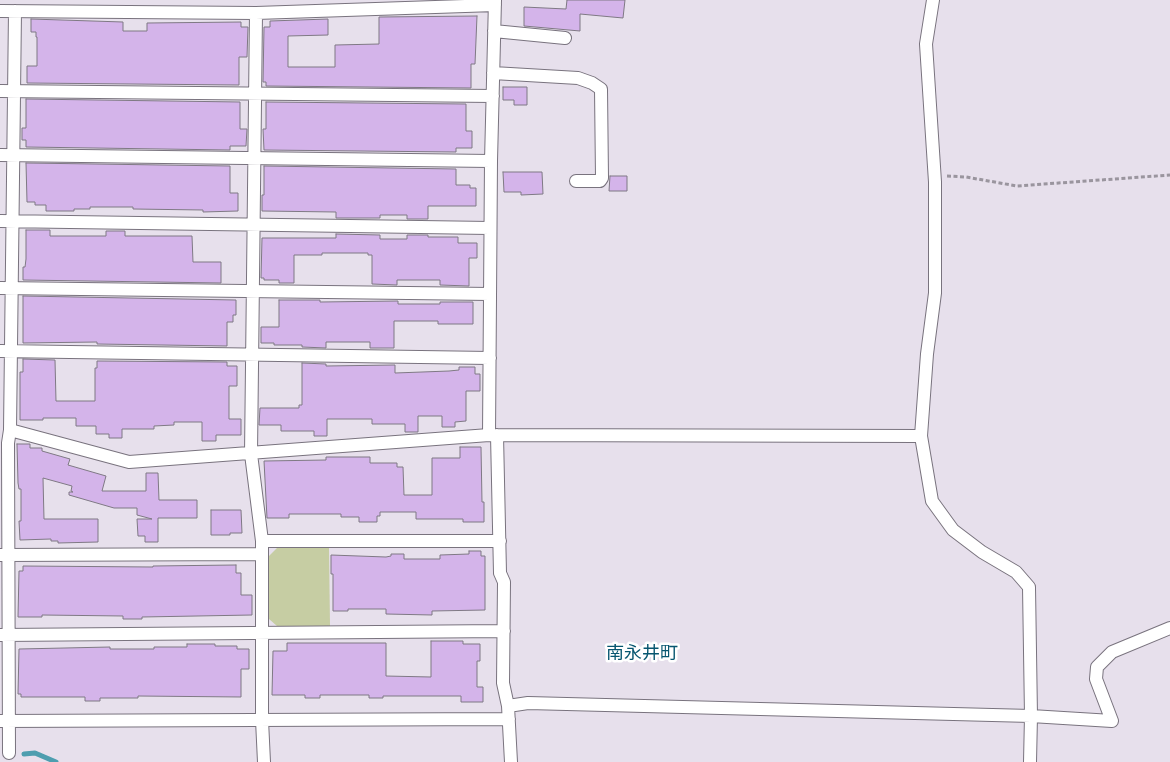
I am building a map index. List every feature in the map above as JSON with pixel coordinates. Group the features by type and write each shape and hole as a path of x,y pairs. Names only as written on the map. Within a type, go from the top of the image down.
{"street":[{"path":"933,0 926,44 934,175 935,293 927,354 921,436 932,501 953,530 982,552 1016,572 1029,587 1030,762"},
{"path":"0,11 256,13 495,2 490,228 490,358 500,573 504,582 502,683 509,712 511,762"},
{"path":"9,753 4,721 4,479 10,430 5,351 6,221 13,155 15,11"},
{"path":"256,13 251,454 261,547 264,762"},
{"path":"494,32 566,38"},
{"path":"493,73 578,78 592,83 601,89 602,178 600,181 576,181"},
{"path":"0,90 493,96"},
{"path":"0,154 491,161"},
{"path":"6,221 490,228"},
{"path":"6,288 490,294"},
{"path":"5,351 490,358"},
{"path":"10,430 129,462 493,435 921,436"},
{"path":"4,555 500,541"},
{"path":"4,721 262,720 509,712 528,703 1031,716 1112,721 1096,679 1097,667 1112,652 1170,628"},
{"path":"5,635 504,631"}],"path":[{"path":"934,175 966,177 1017,186 1170,175"}],"green space":[{"path":"277,548 329,548 330,626 277,626 269,619 267,558"}],"building":[{"path":"567,0 625,0 623,18 580,14 580,31 524,26 524,7 566,9"},
{"path":"477,16 475,64 471,64 471,88 266,86 266,82 263,82 264,27 270,27 270,21 328,19 328,35 288,36 288,67 335,67 335,45 379,44 379,17"},
{"path":"31,19 123,22 123,31 147,31 147,23 241,22 241,27 248,27 247,57 239,57 239,85 27,83 27,66 37,66 37,37 36,32 31,32"},
{"path":"503,87 527,87 527,105 514,105 514,100 503,100"},
{"path":"26,99 240,102 240,129 247,129 246,146 230,146 230,150 26,147 26,140 22,140 22,128 26,128"},
{"path":"266,102 466,104 466,131 472,131 472,148 456,148 456,152 264,150 263,129 266,129"},
{"path":"26,163 230,166 230,193 238,193 238,211 203,212 203,210 90,207 90,209 74,209 74,211 46,211 46,205 35,205 35,202 27,202"},
{"path":"264,166 456,169 456,185 470,185 470,188 476,188 476,206 428,206 428,219 407,219 407,215 380,215 380,218 336,218 336,212 262,211"},
{"path":"503,172 542,172 543,194 521,195 521,192 504,192"},
{"path":"610,176 627,176 627,191 609,191"},
{"path":"26,230 50,230 50,236 106,236 106,231 125,231 125,236 192,236 193,262 221,262 221,283 23,280 23,267 25,267 26,259"},
{"path":"336,234 380,235 380,239 407,239 407,235 458,237 458,243 477,243 477,258 469,258 469,286 440,285 440,280 397,280 397,285 372,284 372,255 368,255 368,253 294,255 294,283 279,283 279,280 264,280 264,278 261,278 262,238 336,238"},
{"path":"23,296 236,300 236,315 233,315 233,322 227,322 227,346 97,344 97,342 23,343"},
{"path":"279,300 320,300 320,302 398,301 398,304 473,302 473,324 438,324 438,321 394,321 394,348 370,348 370,342 326,342 326,348 261,343 261,327 279,327"},
{"path":"23,359 55,360 56,401 95,401 95,368 97,368 97,361 227,362 227,366 237,366 237,386 229,386 229,419 241,419 241,435 216,435 216,441 202,441 202,422 174,422 174,425 154,426 154,429 122,429 122,438 109,438 109,434 96,434 96,426 76,426 76,418 20,420 20,372 23,372"},
{"path":"302,363 326,364 326,366 395,365 395,373 449,371 459,370 459,367 475,367 475,374 480,374 480,391 466,391 466,421 455,422 455,427 442,427 442,416 418,416 418,432 405,432 405,424 372,424 372,419 327,419 327,436 314,436 314,431 281,431 281,425 259,425 260,408 299,408 299,405 302,405"},
{"path":"17,444 30,444 30,448 42,448 42,451 70,459 68,465 106,476 102,491 146,491 146,473 158,473 159,500 197,500 197,518 158,518 158,542 145,542 145,536 138,536 137,519 152,519 137,515 137,508 114,508 69,495 69,492 73,492 71,491 72,486 43,478 44,519 98,519 98,542 58,543 58,541 51,541 51,539 20,540 21,489 19,489 18,483"},
{"path":"460,447 481,447 484,522 463,522 463,519 416,519 416,512 380,512 380,516 377,516 377,522 359,522 359,517 341,517 341,514 289,514 289,518 267,518 264,461 326,460 326,457 370,457 370,463 397,463 397,467 403,467 404,495 432,495 432,458 460,458"},
{"path":"211,510 241,510 242,533 211,535"},
{"path":"469,551 481,551 481,556 485,556 485,610 432,611 432,615 386,614 386,609 333,611 331,555 386,557 391,556 391,554 404,554 404,559 440,559 440,555 469,554"},
{"path":"236,565 236,573 241,573 241,595 252,595 252,615 142,617 142,619 123,619 123,616 42,615 42,617 18,617 19,571 23,571 23,566 153,567"},
{"path":"431,641 463,641 463,644 480,644 480,661 477,661 477,687 483,687 483,702 461,702 461,696 383,696 383,698 369,698 369,695 320,695 320,698 305,698 305,695 272,695 273,651 287,651 287,643 386,643 386,676 431,677"},
{"path":"187,644 215,644 215,646 237,646 237,649 249,649 249,669 241,669 241,697 138,696 138,698 100,698 100,701 85,701 85,697 21,697 21,694 18,694 19,649 110,647 110,649 154,649 154,647 187,647"}],"waterway":[{"path":"24,754 35,753 56,762"}],"district":[{"name":"南永井町","path":"642,655"}]}
